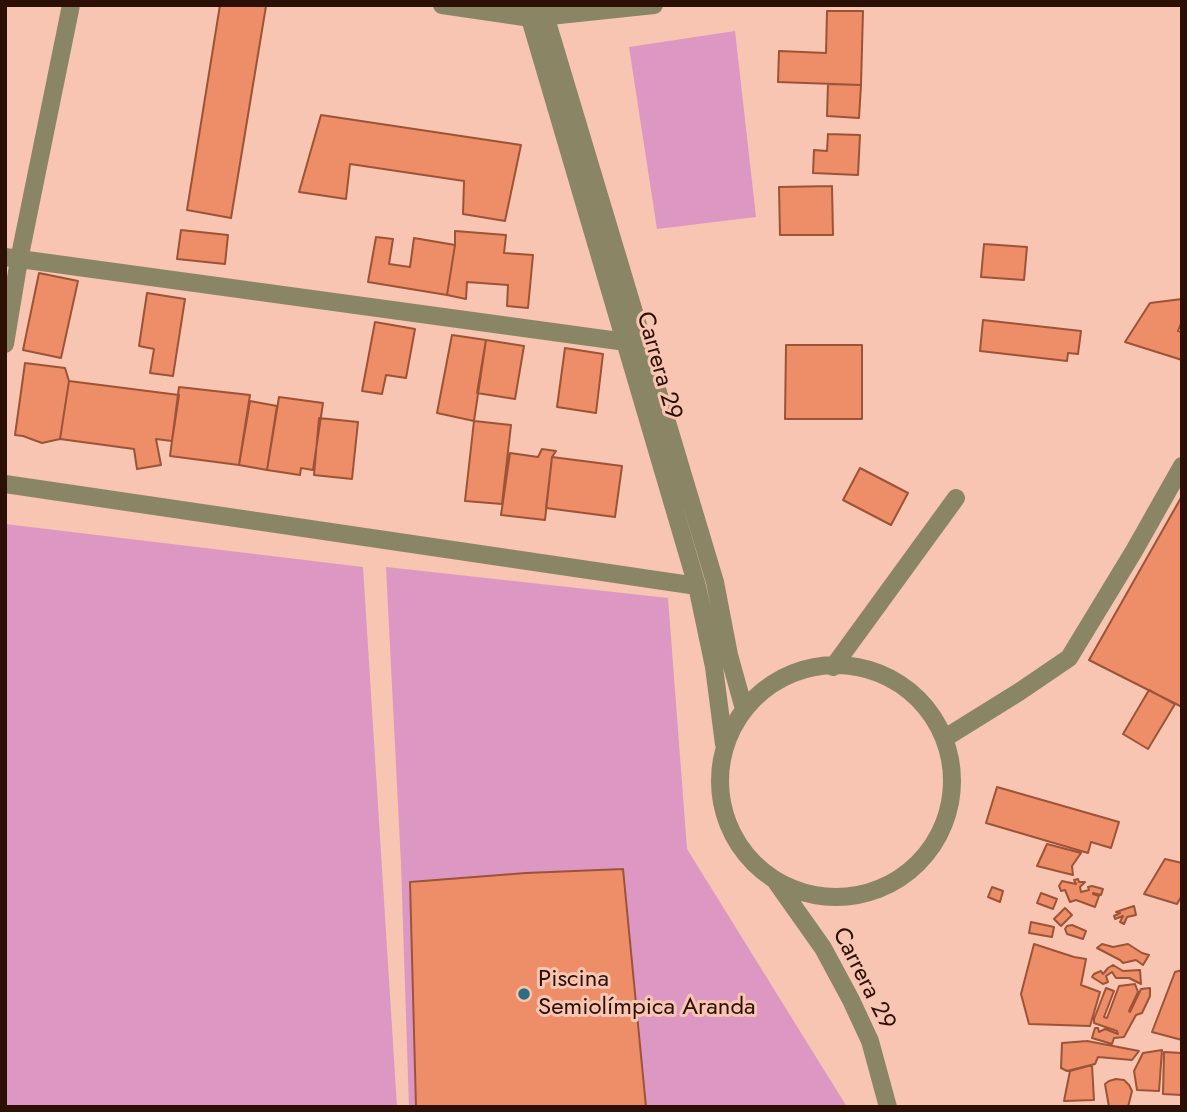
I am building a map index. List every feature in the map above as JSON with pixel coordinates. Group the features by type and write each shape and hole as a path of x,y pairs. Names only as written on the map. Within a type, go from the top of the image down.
{"street":[{"path":"5,344 12,259 71,5"},
{"path":"442,5 536,11 654,5"},
{"name":"Carrera 29","path":"536,11 626,342 697,586 714,667 724,744"},
{"name":"Carrera 29","path":"536,11 715,582 729,654 744,709"},
{"path":"12,259 626,342"},
{"path":"944,738 1069,658 1128,562 1182,466"},
{"path":"5,484 697,586"},
{"path":"833,667 956,498"},
{"path":"853,666 891,679 923,704 944,738 953,778 946,819 926,855 895,882 856,896 815,896 777,883 746,857 726,823 718,784 724,744 744,709 775,682 813,667 833,667 853,666"},
{"name":"Carrera 29","path":"777,883 823,948 851,1000 870,1041 888,1107"}],"shaded area":[{"path":"735,31 756,217 657,229 629,47"},
{"path":"5,524 363,567 397,1107 5,1107"},
{"path":"386,567 668,598 687,849 847,1107 409,1107 401,864"}],"building":[{"path":"220,5 266,6 231,218 187,210"},
{"path":"827,11 863,11 861,85 778,82 779,51 826,53"},
{"path":"828,84 861,85 859,118 827,116"},
{"path":"321,115 521,145 505,221 463,214 464,181 350,164 346,199 299,192"},
{"path":"828,134 860,135 858,175 813,173 814,150 827,151"},
{"path":"832,186 833,235 780,235 779,187"},
{"path":"181,230 228,235 225,264 177,259"},
{"path":"455,231 506,235 504,253 533,255 528,308 507,306 508,285 467,282 466,299 447,295"},
{"path":"376,237 393,239 389,264 410,267 414,238 455,245 447,295 368,282"},
{"path":"984,244 1027,247 1024,280 981,277"},
{"path":"39,273 78,281 61,358 23,350"},
{"path":"147,293 185,299 173,376 150,373 154,349 139,346"},
{"path":"1182,299 1182,321 1178,331 1182,332 1182,360 1125,342 1150,303"},
{"path":"983,320 1081,331 1078,354 1068,353 1067,361 980,351"},
{"path":"375,322 415,329 406,378 386,375 382,394 362,391"},
{"path":"452,335 486,340 474,421 437,413"},
{"path":"486,340 524,346 515,399 477,393"},
{"path":"786,345 862,345 862,419 785,419"},
{"path":"565,348 603,354 596,413 557,407"},
{"path":"25,363 65,368 69,381 60,439 42,443 15,435"},
{"path":"69,381 179,395 172,441 156,439 161,465 137,469 134,449 60,439"},
{"path":"179,387 250,395 239,465 170,456"},
{"path":"279,397 323,403 313,470 301,468 300,475 267,470"},
{"path":"250,401 277,406 267,470 239,465"},
{"path":"319,418 358,422 352,479 314,475"},
{"path":"474,421 511,425 502,504 465,501"},
{"path":"542,449 556,451 552,457 545,520 501,515 510,453 538,457"},
{"path":"552,457 622,466 615,517 546,508"},
{"path":"860,468 908,493 891,525 843,500"},
{"path":"1182,496 1182,707 1089,660"},
{"path":"1149,690 1175,704 1148,749 1123,734"},
{"path":"997,787 1119,822 1111,848 1091,842 1088,853 986,823"},
{"path":"1047,844 1081,853 1072,866 1073,875 1037,866"},
{"path":"1165,859 1182,863 1182,895 1177,904 1144,894"},
{"name":"Piscina Semiolímpica Aranda","path":"623,869 646,1107 416,1107 410,882"},
{"path":"1078,879 1079,882 1085,882 1080,887 1081,892 1092,886 1103,889 1101,895 1093,893 1099,896 1095,907 1076,900 1070,902 1065,890 1061,891 1059,886 1062,881 1076,884 1074,880"},
{"path":"992,887 1003,891 1000,902 988,897"},
{"path":"1041,893 1057,899 1053,909 1037,903"},
{"path":"1134,906 1136,915 1127,917 1124,924 1120,922 1123,916 1115,919 1114,916 1120,913 1116,912"},
{"path":"1065,908 1072,915 1061,926 1054,919"},
{"path":"1031,922 1054,927 1052,937 1029,933"},
{"path":"1072,925 1086,931 1083,939 1067,934 1065,929"},
{"path":"1034,944 1086,959 1081,985 1100,992 1090,1026 1029,1024 1021,994"},
{"path":"1102,944 1113,947 1128,944 1149,955 1143,965 1136,960 1123,963 1097,948"},
{"path":"1113,965 1123,971 1140,970 1141,984 1129,978 1116,978 1112,972 1106,976 1108,982 1103,984 1092,977 1101,971 1103,974"},
{"path":"1182,970 1182,1040 1152,1032 1175,972"},
{"path":"1135,984 1138,992 1130,1012 1141,989 1150,988 1150,996 1142,1013 1136,1015 1124,1037 1114,1038 1112,1044 1092,1038 1095,1028 1098,1028 1099,1032 1105,1029 1118,1034 1117,1031 1094,1023 1106,988 1114,991 1104,1017 1107,1018 1119,986"},
{"path":"1087,1041 1139,1051 1132,1060 1098,1057 1095,1064 1067,1071 1061,1068 1062,1043"},
{"path":"1162,1050 1159,1091 1137,1090 1134,1071 1143,1053"},
{"path":"1164,1052 1182,1053 1182,1095 1163,1094"},
{"path":"1092,1065 1094,1100 1064,1101 1070,1071"},
{"path":"1116,1079 1124,1080 1132,1091 1128,1107 1109,1107 1105,1084"}],"place":[{"name":"Piscina Semiolímpica Aranda","path":"524,994"}]}
